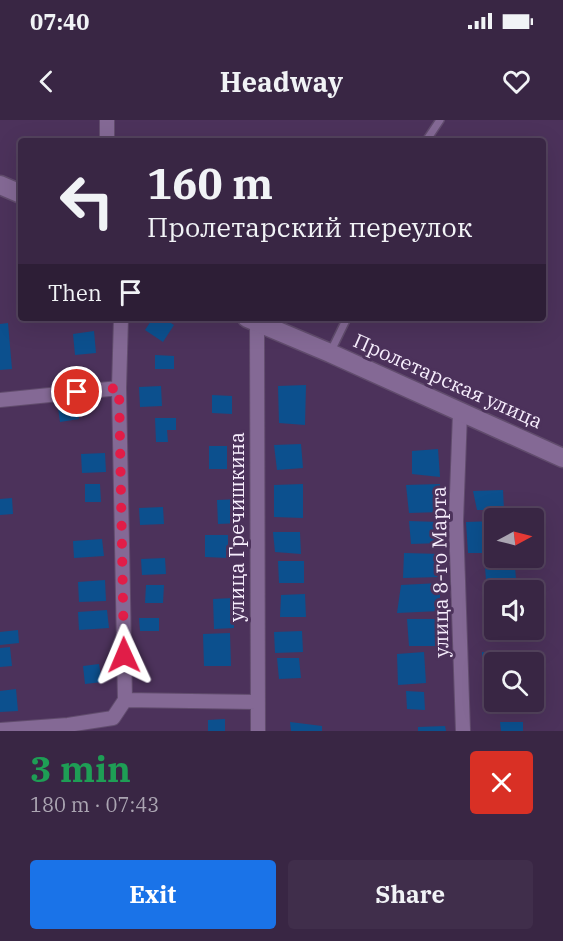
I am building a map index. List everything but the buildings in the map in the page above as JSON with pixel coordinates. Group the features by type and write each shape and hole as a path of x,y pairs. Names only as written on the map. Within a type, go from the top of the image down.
{"street":[{"path":"107,120 107,138"},
{"path":"0,185 18,193"},
{"path":"0,730 68,728 113,718 125,700 119,388 121,321"},
{"name":"Пролетарская улица","path":"252,321 330,352 563,458"},
{"name":"улица Гречишкина","path":"252,321 258,731"},
{"path":"0,400 119,388"},
{"name":"улица 8-го Марта","path":"460,413 456,521 463,731"},
{"path":"125,700 257,702"}],"lane":[{"path":"428,138 440,120"},
{"path":"330,352 346,321"}],"route":[{"path":"77,392 119,388 124,655"}]}
